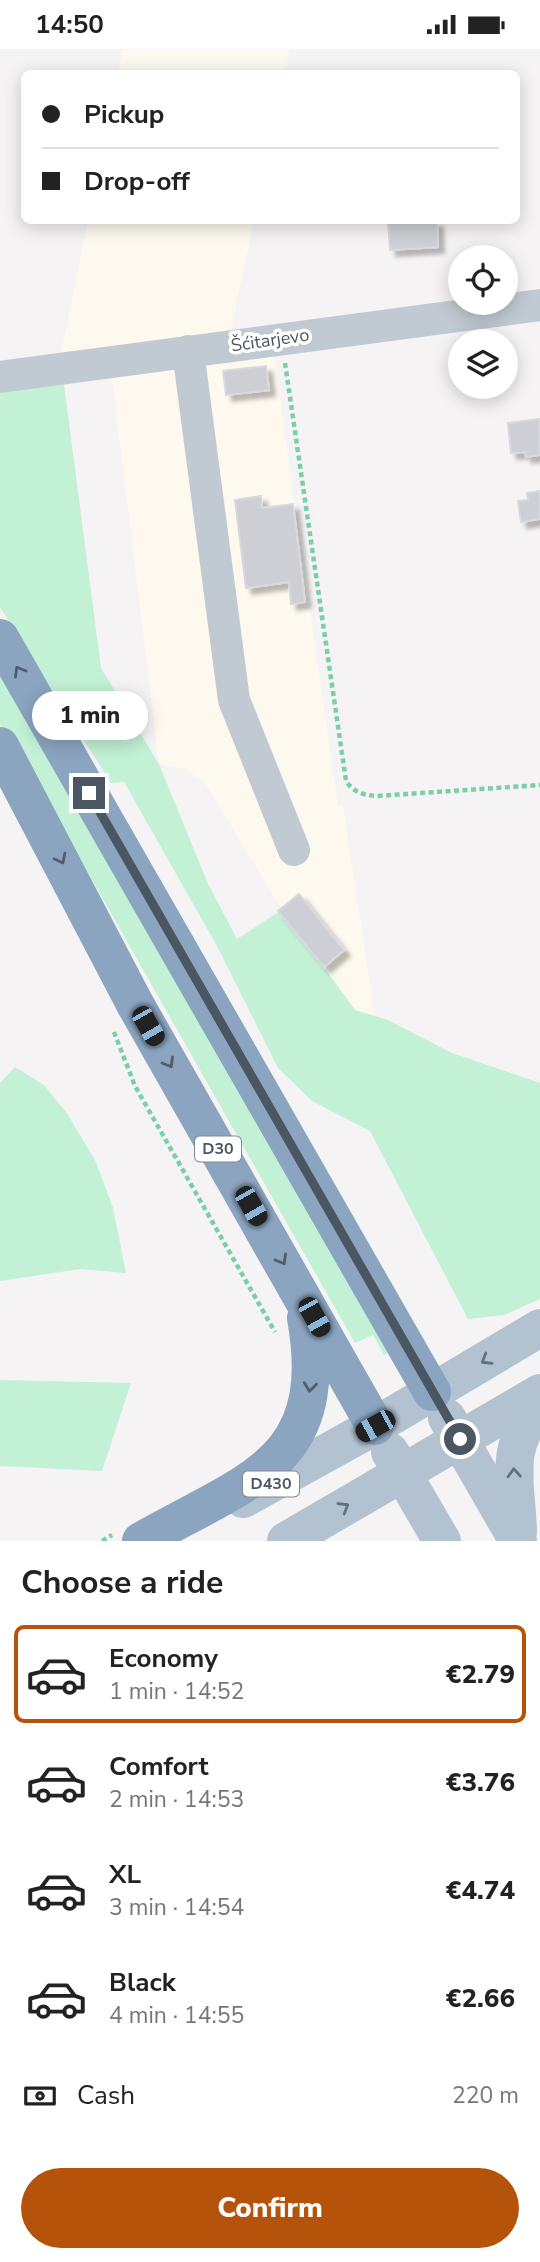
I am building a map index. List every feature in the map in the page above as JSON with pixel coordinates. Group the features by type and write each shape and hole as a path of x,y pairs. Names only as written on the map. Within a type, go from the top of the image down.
{"highway":[{"path":"0,638 432,1392"},
{"name":"D30","path":"0,746 135,1004 375,1426"},
{"path":"141,1541 240,1487 269,1468 285,1452 305,1415 311,1385 312,1359 302,1295"}],"main road":[{"path":"375,1426 540,1328"},
{"path":"432,1392 518,1541"},
{"path":"286,1541 540,1393"},
{"path":"518,1541 513,1461 524,1429 540,1408"},
{"name":"D30","path":"375,1426 442,1541"},
{"name":"D430","path":"167,1541 375,1426"}],"street":[{"name":"Šćitarjevo","path":"0,377 540,305"},
{"path":"188,351 234,700 294,850"}],"path":[{"path":"282,338 346,781 366,795 377,796 540,785"},
{"path":"109,1022 135,1086 273,1325 279,1343"}],"shaded area":[{"path":"123,49 290,49 286,70 119,70"},
{"path":"87,224 253,224 230,335 60,357"},
{"path":"273,349 338,806 343,806 375,1016 355,1010 282,910 205,783 185,769 159,764 111,371"}],"green space":[{"path":"63,377 101,668 159,764 208,884 237,939 282,910 355,1010 388,1020 452,1053 540,1083 540,1299 504,1315 468,1319 370,1131 312,1101 278,1068 217,946 124,782 111,783 0,607 0,387"},
{"path":"0,668 392,1350 384,1355 373,1335 355,1343 79,857 0,724"},
{"path":"15,1067 44,1085 68,1115 96,1162 113,1208 126,1273 80,1269 0,1281 0,1083"},
{"path":"0,1380 131,1383 102,1471 0,1466"}],"building":[{"path":"388,224 437,224 438,247 390,250"},
{"path":"266,366 269,390 226,395 223,371"},
{"path":"539,419 540,455 526,457 525,452 511,453 508,423"},
{"path":"540,491 540,519 521,522 518,501 528,500 527,493"},
{"path":"261,496 262,508 293,504 305,602 291,604 289,582 246,588 235,500"},
{"path":"299,894 344,950 324,967 278,911"}],"route":[{"path":"89,793 460,1439"}]}
